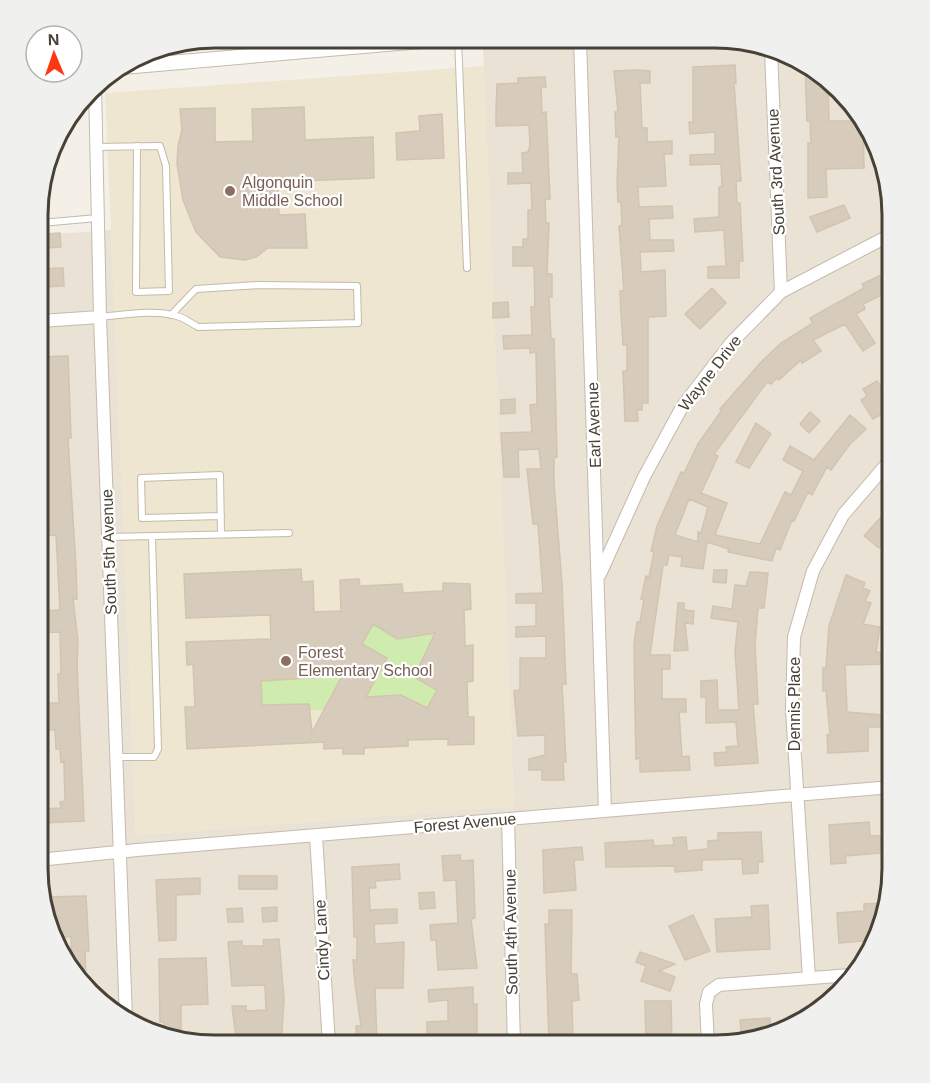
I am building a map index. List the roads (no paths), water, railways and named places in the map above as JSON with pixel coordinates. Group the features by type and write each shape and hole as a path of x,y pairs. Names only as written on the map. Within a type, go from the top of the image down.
{"street":[{"path":"140,66 342,48"},
{"name":"Earl Avenue","path":"580,48 605,811"},
{"name":"South 3rd Avenue","path":"771,58 782,292"},
{"name":"South 5th Avenue","path":"95,99 100,317 126,1009"},
{"name":"Wayne Drive","path":"599,577 644,477 682,407 731,343 782,292 882,239"},
{"path":"48,320 100,317"},
{"name":"Dennis Place","path":"809,978 792,710 795,637 810,582 843,515 882,468"},
{"name":"Forest Avenue","path":"48,859 882,788"},
{"name":"South 4th Avenue","path":"508,819 514,1035"},
{"name":"Cindy Lane","path":"316,835 327,1035"},
{"path":"708,1035 706,1004 709,992 719,986 843,976"}],"lane":[{"path":"457,48 466,268"},
{"path":"95,147 137,146 160,146 166,166 169,291 136,292 137,146"},
{"path":"48,222 97,218"},
{"path":"100,317 155,313 171,315 198,327 358,323 357,286 258,285 196,289 171,315"},
{"path":"221,516 142,518 141,478 220,475 221,516 221,534"},
{"path":"109,537 289,532"},
{"path":"117,757 154,757 158,749 152,536"}],"place":[{"name":"Algonquin Middle School","path":"230,191"},
{"name":"Forest Elementary School","path":"286,661"}]}
